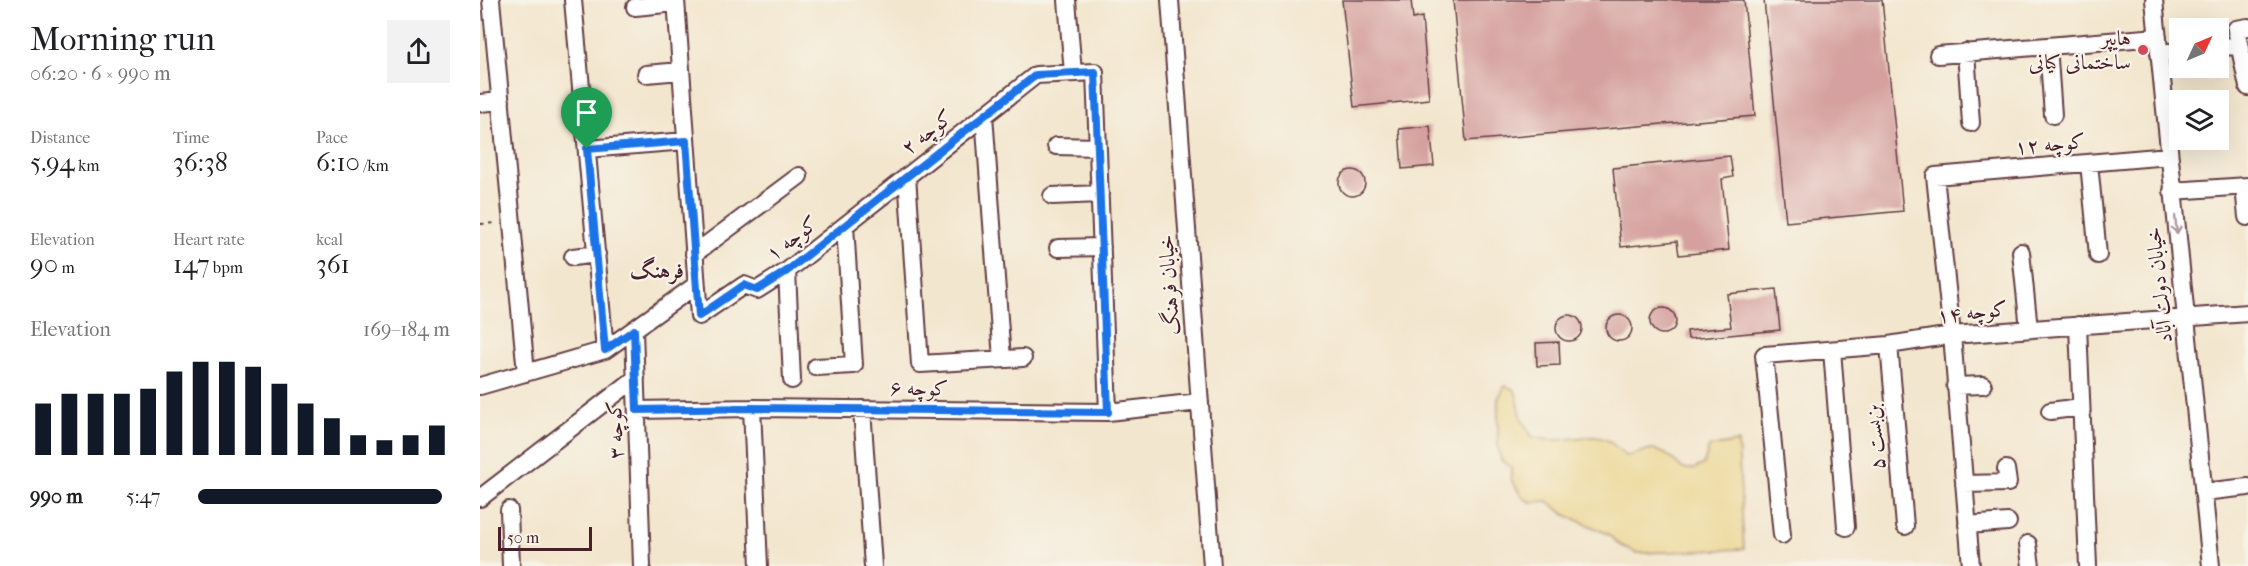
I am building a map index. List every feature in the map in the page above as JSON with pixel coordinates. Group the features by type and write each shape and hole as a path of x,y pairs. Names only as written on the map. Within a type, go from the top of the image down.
{"street":[{"path":"491,0 487,34 501,101 526,373"},
{"path":"573,0 605,350"},
{"path":"1067,0 1074,73 1095,72 1108,412"},
{"name":"خیابان فرهنگ","path":"1170,0 1212,566"},
{"name":"خیابان دولت آباد","path":"2154,0 2211,566"},
{"path":"480,386 605,350 696,285 676,1 635,7"},
{"path":"2248,27 2236,29 2248,87"},
{"path":"1938,55 2048,46 2158,45 2169,48"},
{"path":"2048,46 2053,115"},
{"path":"2229,46 2238,46"},
{"path":"1966,52 1971,123"},
{"path":"646,74 681,71"},
{"name":"کوچه ۲","path":"1002,359 920,363 907,176 1036,75 1074,73"},
{"path":"480,103 501,101"},
{"path":"984,115 1002,359 1023,358"},
{"path":"587,149 686,141"},
{"path":"1056,146 1098,147"},
{"name":"کوچه ۱۲","path":"1952,336 1935,176 2169,156"},
{"path":"2089,163 2098,255"},
{"path":"694,254 799,176"},
{"name":"کوچه ۱","path":"696,285 699,316 744,285 757,290 787,271 907,176"},
{"path":"2172,192 2246,186 2247,217"},
{"path":"1052,196 1100,195"},
{"path":"816,367 854,365 845,226"},
{"path":"1058,248 1102,247"},
{"path":"2021,252 2029,329"},
{"path":"573,257 597,254"},
{"path":"787,271 792,380"},
{"name":"کوچه ۱۴","path":"1782,535 1764,355 1889,345 2029,329 2248,313"},
{"path":"2078,325 2088,566"},
{"name":"کوچه ۳","path":"634,330 642,566"},
{"path":"1952,336 1971,566"},
{"name":"بن‌بست ۵","path":"1889,345 1905,526"},
{"path":"1832,350 1846,527"},
{"path":"480,498 636,378"},
{"path":"1955,386 1983,385"},
{"name":"کوچه ۶","path":"637,410 752,408 1108,412 1200,402"},
{"path":"2050,411 2082,407"},
{"path":"752,408 759,566"},
{"path":"862,409 873,566"},
{"path":"1964,484 2007,483 2006,469"},
{"path":"2203,492 2248,487"},
{"path":"509,510 511,566"},
{"path":"1967,525 2008,522"},
{"path":"2028,544 2031,566"}],"path":[{"path":"480,224 512,221"}],"sand":[{"path":"1505,386 1515,390 1522,420 1533,438 1556,440 1601,438 1609,441 1625,456 1655,450 1666,454 1683,469 1694,469 1704,464 1709,447 1738,442 1744,549 1638,553 1620,545 1608,534 1564,514 1548,501 1530,502 1522,497 1511,479 1512,468 1501,460 1498,447 1498,399"}],"building":[{"path":"1342,0 1411,0 1413,19 1422,17 1429,99 1354,107"},
{"path":"1453,0 1744,0 1755,116 1466,141"},
{"path":"1764,0 1882,0 1903,211 1786,222"},
{"path":"1430,126 1434,166 1402,169 1399,129"},
{"path":"1730,156 1733,177 1722,179 1729,250 1679,255 1677,241 1621,247 1613,168"},
{"path":"1352,170 1361,174 1365,183 1361,192 1352,196 1343,192 1339,183 1343,174"},
{"path":"1776,289 1780,330 1688,339 1687,331 1731,327 1727,294"},
{"path":"1663,308 1672,312 1676,321 1672,330 1663,334 1654,330 1650,321 1654,312"},
{"path":"1569,315 1578,319 1582,328 1578,337 1569,341 1560,337 1556,328 1560,319"},
{"path":"1619,315 1628,319 1632,328 1628,337 1619,341 1610,337 1606,328 1610,319"},
{"path":"1559,342 1560,365 1537,366 1536,343"}],"place":[{"name":"هایپر ساختمانی کیانی","path":"2143,50"}],"district":[{"name":"فرهنگ","path":"657,271"}],"route":[{"path":"1095,72 1108,412 752,408 637,410 634,330 605,350 587,149 686,141 699,316 744,285 757,290 787,271 1036,75 1095,72"}]}
